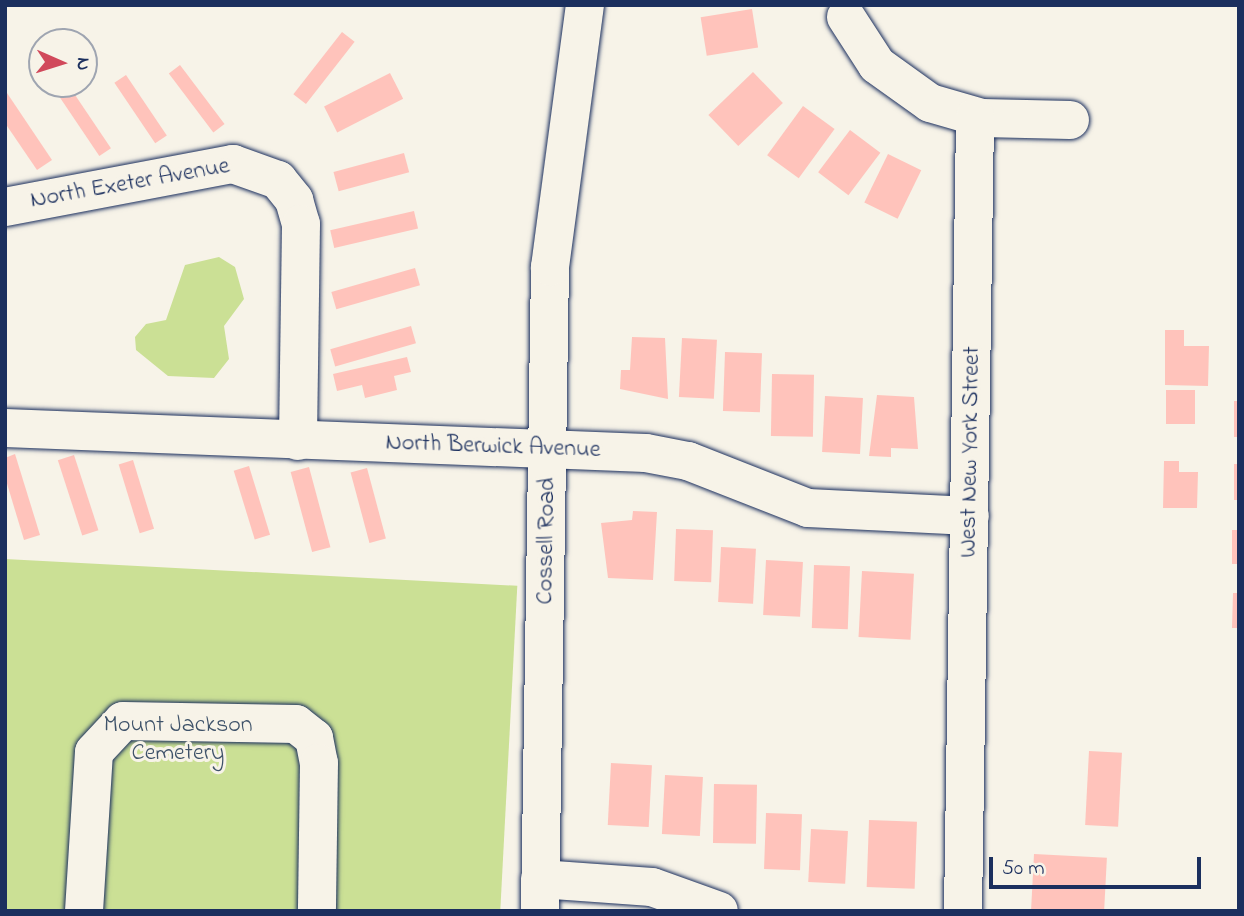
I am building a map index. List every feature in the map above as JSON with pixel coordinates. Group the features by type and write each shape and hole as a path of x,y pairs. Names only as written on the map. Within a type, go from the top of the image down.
{"street":[{"name":"Cossell Road","path":"540,895 552,228 585,5"},
{"path":"846,17 871,57 909,93 975,117 1070,120"},
{"name":"West New York Street","path":"963,911 975,117"},
{"name":"North Exeter Avenue","path":"5,206 233,164 278,180 294,200 301,224 298,441"},
{"name":"North Berwick Avenue","path":"5,428 669,456 808,508 970,516"},
{"path":"85,911 94,752 123,721 296,724 314,738 319,763 317,911"},
{"path":"540,895 660,888 719,911"}],"green space":[{"path":"219,257 235,267 244,299 224,326 229,359 214,378 168,376 136,350 135,337 146,324 166,320 185,265"},
{"name":"Mount Jackson Cemetery","path":"5,559 517,586 500,911 5,911"}],"building":[{"path":"752,9 758,48 707,56 701,17"},
{"path":"342,32 355,42 306,104 293,94"},
{"path":"180,65 225,124 213,133 169,73"},
{"path":"753,72 783,103 738,146 708,115"},
{"path":"390,73 403,99 337,132 324,107"},
{"path":"126,75 167,136 155,143 114,83"},
{"path":"5,90 52,160 37,170 5,123"},
{"path":"60,98 77,98 111,148 99,156"},
{"path":"803,106 835,129 799,178 767,155"},
{"path":"850,130 880,153 848,195 818,172"},
{"path":"404,153 409,172 339,191 333,172"},
{"path":"888,154 921,170 898,219 864,203"},
{"path":"414,211 418,229 334,248 330,230"},
{"path":"415,268 420,285 336,309 331,292"},
{"path":"411,326 416,343 335,366 330,349"},
{"path":"1165,330 1184,330 1184,346 1209,346 1208,386 1165,385"},
{"path":"632,337 665,338 668,399 620,389 621,370 630,370"},
{"path":"682,338 717,340 714,399 679,397"},
{"path":"725,352 762,353 760,412 723,411"},
{"path":"407,357 411,372 394,376 397,390 365,398 362,385 337,391 333,374"},
{"path":"772,374 814,375 813,437 771,436"},
{"path":"1166,390 1195,390 1195,424 1166,424"},
{"path":"877,395 914,397 918,449 891,448 891,457 869,456"},
{"path":"825,396 863,398 860,454 822,452"},
{"path":"1234,401 1239,401 1239,437 1234,437"},
{"path":"15,454 40,535 24,540 5,477 5,458"},
{"path":"74,455 98,530 82,535 58,460"},
{"path":"133,460 154,529 140,533 119,464"},
{"path":"1164,461 1179,461 1179,472 1198,472 1197,508 1163,508"},
{"path":"1234,464 1239,464 1239,500 1234,500"},
{"path":"249,466 270,535 255,540 234,471"},
{"path":"309,467 330,547 312,552 291,472"},
{"path":"367,468 386,539 369,543 351,472"},
{"path":"633,511 657,512 653,580 608,578 601,523 632,520"},
{"path":"676,529 713,530 711,582 674,581"},
{"path":"1232,530 1239,530 1239,564 1232,564"},
{"path":"721,547 756,549 753,604 718,602"},
{"path":"766,560 803,562 800,617 763,615"},
{"path":"814,565 850,566 848,629 812,628"},
{"path":"862,571 914,574 910,640 859,637"},
{"path":"1233,593 1239,593 1239,628 1232,628"},
{"path":"1089,751 1122,753 1118,827 1085,825"},
{"path":"611,763 652,765 649,827 608,825"},
{"path":"665,775 703,777 700,836 662,834"},
{"path":"714,784 757,785 756,844 713,843"},
{"path":"766,813 802,814 800,870 764,869"},
{"path":"869,820 917,822 915,889 867,887"},
{"path":"811,829 848,831 845,884 808,882"},
{"path":"1034,854 1107,858 1104,911 1031,911"}]}
